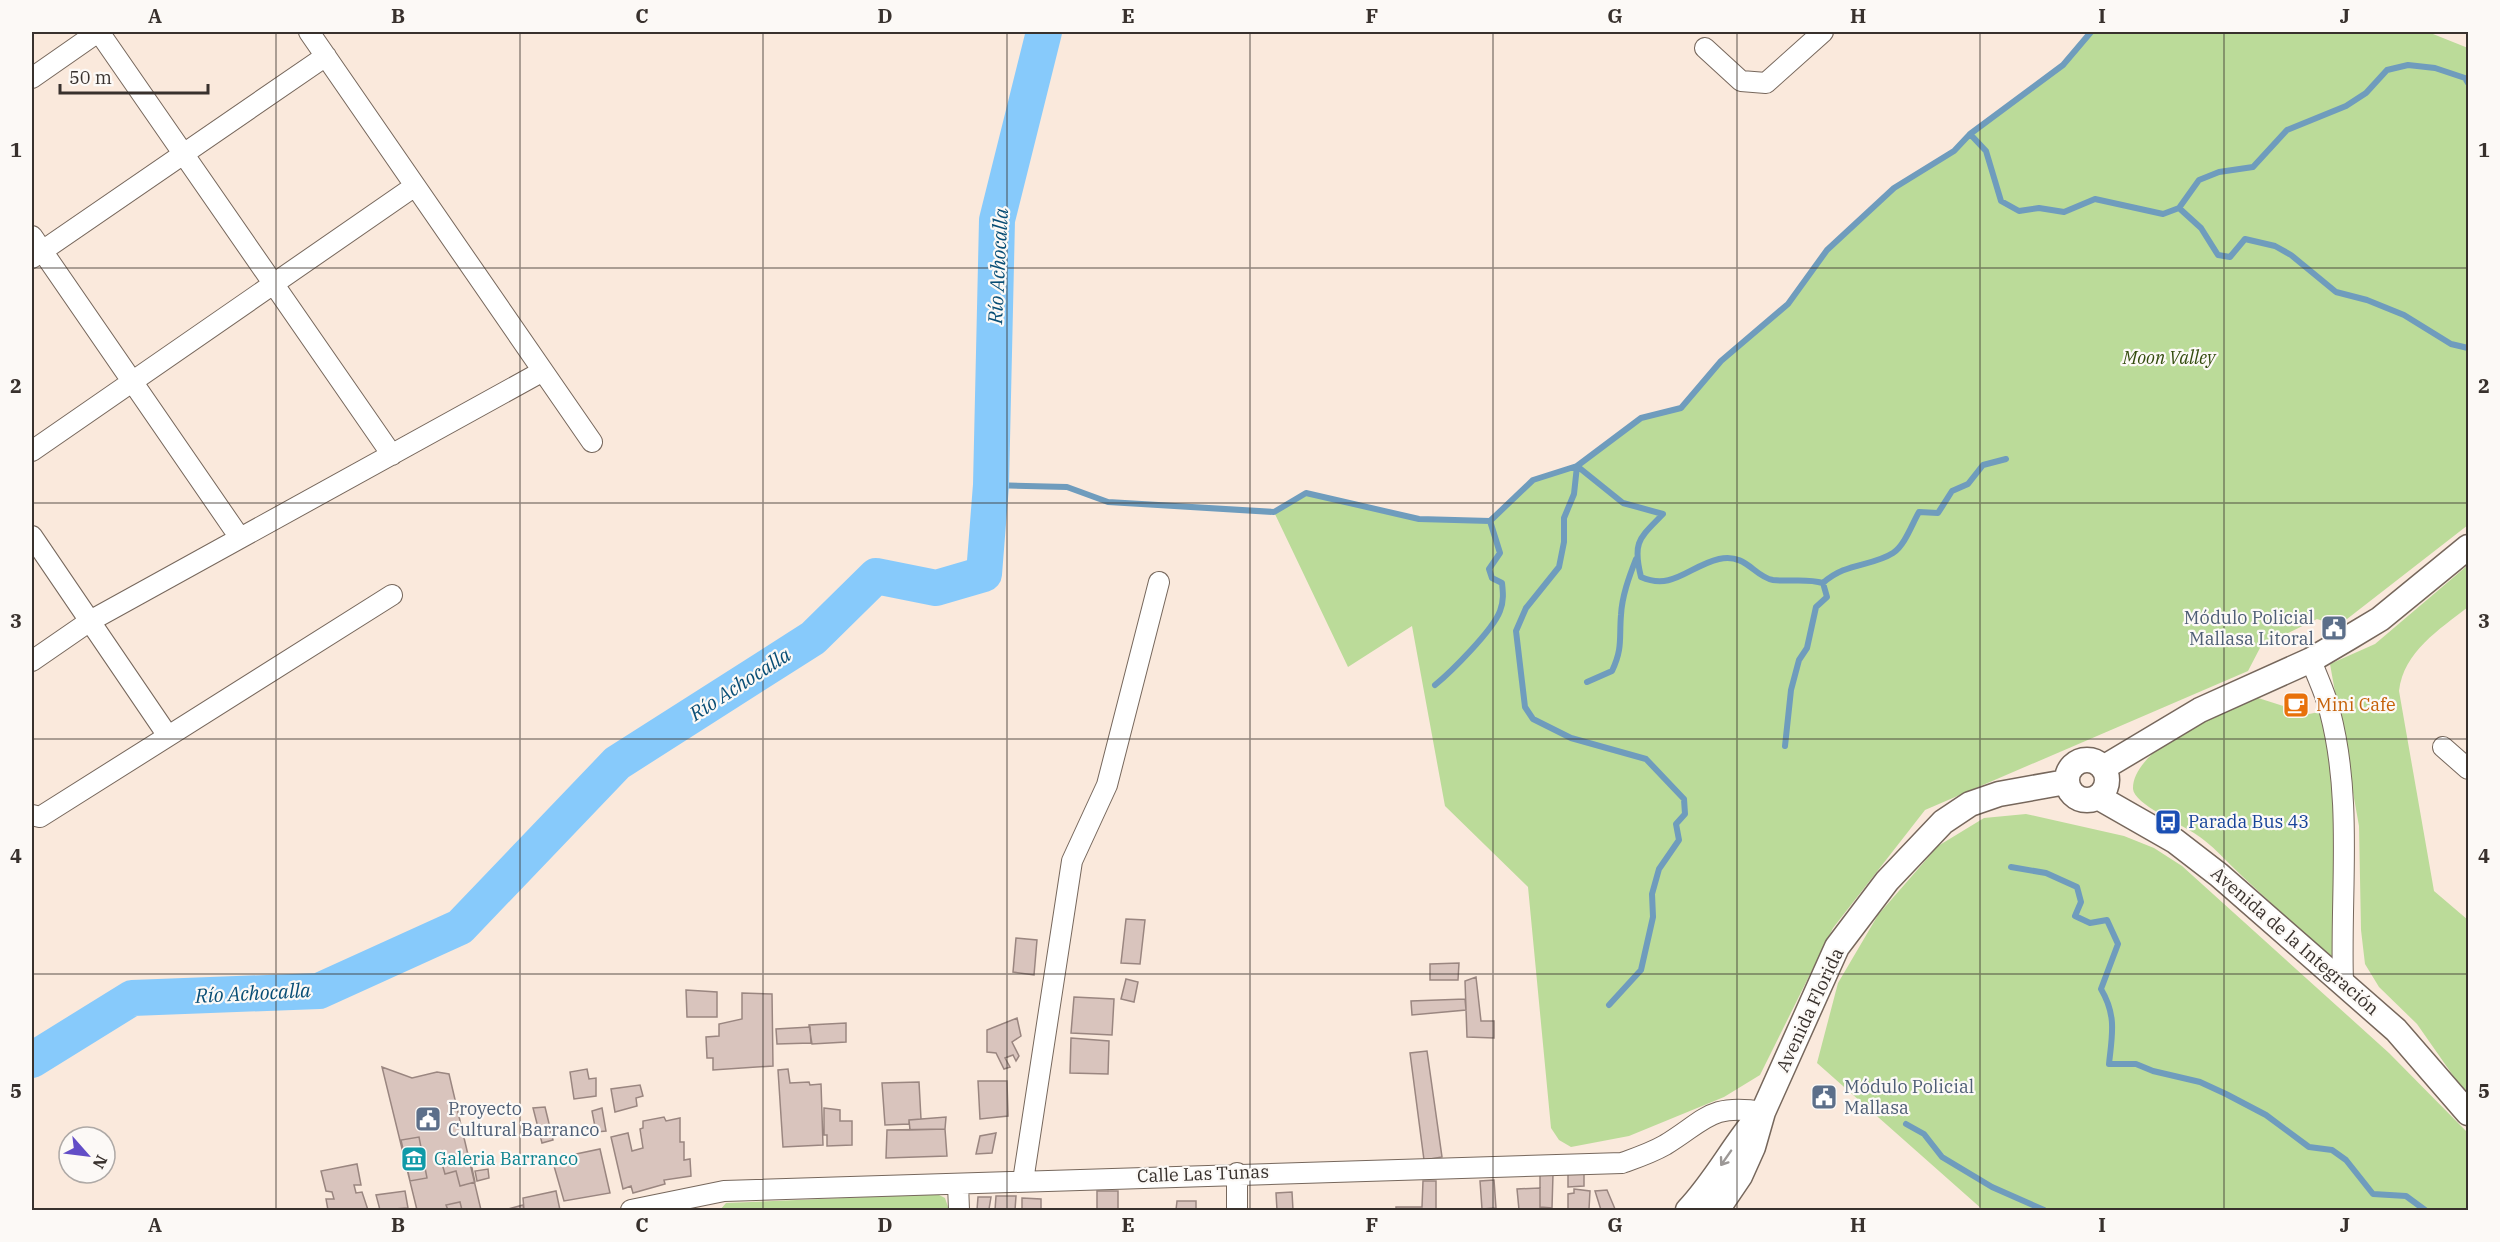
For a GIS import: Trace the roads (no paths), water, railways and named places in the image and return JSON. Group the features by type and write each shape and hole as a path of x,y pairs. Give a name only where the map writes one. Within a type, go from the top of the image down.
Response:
{"main road":[{"path":"2103,768 2200,710 2311,660 2380,619 2469,547"},
{"path":"2080,760 2094,761 2103,768 2106,786 2098,797 2092,800 2078,799 2068,789 2066,782 2070,769 2080,760"},
{"name":"Avenida Florida","path":"1717,1210 1740,1176 1753,1147 1763,1112 1837,947 1887,881 1943,822 1970,804 1999,794 2066,782"},
{"name":"Avenida de la Integración","path":"2098,797 2175,841 2219,875 2397,1030 2469,1113"},
{"name":"Avenida Florida","path":"1688,1210 1702,1195 1740,1139 1763,1112"}],"street":[{"path":"32,78 98,32 392,455"},
{"path":"309,32 592,442"},
{"path":"1705,48 1741,81 1766,83 1823,32"},
{"path":"240,538 132,381 35,248 183,154 326,56"},
{"path":"32,450 415,186"},
{"path":"32,661 90,621 543,371"},
{"path":"32,536 168,736"},
{"path":"1023,1181 1072,861 1107,785 1159,582"},
{"path":"32,814 40,817 392,595"},
{"path":"2311,660 2330,711 2341,771 2344,837 2341,918 2343,983"},
{"path":"2443,747 2469,769"},
{"name":"Calle Las Tunas","path":"631,1210 704,1202 724,1191 1237,1173 1622,1163 1665,1145 1711,1113 1736,1107 1763,1112"},
{"path":"1237,1173 1237,1210"},
{"path":"958,1184 959,1210"}],"waterway":[{"name":"Río Achocalla","path":"32,1060 132,998 319,991 460,927 617,763 813,638 876,576 936,588 984,574 991,485 997,220 1044,32"},
{"path":"1970,134 2063,65 2091,32"},
{"path":"2179,208 2199,180 2219,172 2253,167 2287,130 2346,106 2366,93 2387,70 2408,65 2435,68 2465,78 2468,83"},
{"path":"991,485 1067,487 1108,502 1274,512 1306,493 1419,519 1490,521 1533,480 1577,466 1641,418 1681,408 1721,361 1788,304 1827,250 1894,188 1954,151 1970,134 1986,151 2001,201 2019,211 2039,208 2064,212 2095,199 2163,214 2179,208 2201,228 2218,255 2230,257 2245,239 2275,246 2291,255 2336,292 2367,300 2404,315 2451,344 2468,348"},
{"path":"1577,466 1623,503 1663,514 1640,541 1637,555 1641,577 1652,581 1672,579 1708,562 1729,558 1737,559 1760,575 1773,580 1823,583 1841,571 1876,561 1893,553 1905,540 1919,512 1938,513 1952,491 1968,484 1983,465 2006,459"},
{"path":"1577,466 1574,494 1564,518 1564,542 1559,567 1526,608 1516,631 1525,707 1533,719 1571,738 1646,759 1684,799 1685,814 1676,824 1679,840 1659,869 1652,894 1653,917 1641,970 1609,1005"},
{"path":"1435,685 1481,639 1496,619 1501,607 1502,583 1492,578 1489,569 1500,553 1490,521"},
{"path":"1587,682 1612,671 1619,649 1623,601 1636,559"},
{"path":"1785,746 1791,690 1799,660 1807,648 1816,607 1827,597 1823,583"},
{"path":"2011,867 2046,873 2077,887 2081,902 2075,916 2090,923 2107,920 2118,944 2101,989 2111,1017 2109,1064 2136,1064 2153,1071 2200,1082 2226,1094 2266,1115 2309,1147 2332,1150 2346,1160 2373,1194 2406,1196 2425,1210"},
{"path":"1906,1124 1924,1134 1942,1157 1992,1187 2044,1210"}],"place":[{"name":"Módulo Policial Mallasa Litoral","path":"2334,628"},
{"name":"Mini Cafe","path":"2296,705"},
{"name":"Parada Bus 43","path":"2168,822"},
{"name":"Módulo Policial Mallasa","path":"1824,1097"},
{"name":"Proyecto Cultural Barranco","path":"428,1119"},
{"name":"Galeria Barranco","path":"414,1159"}],"park label":[{"name":"Moon Valley","path":"2169,358"}]}
